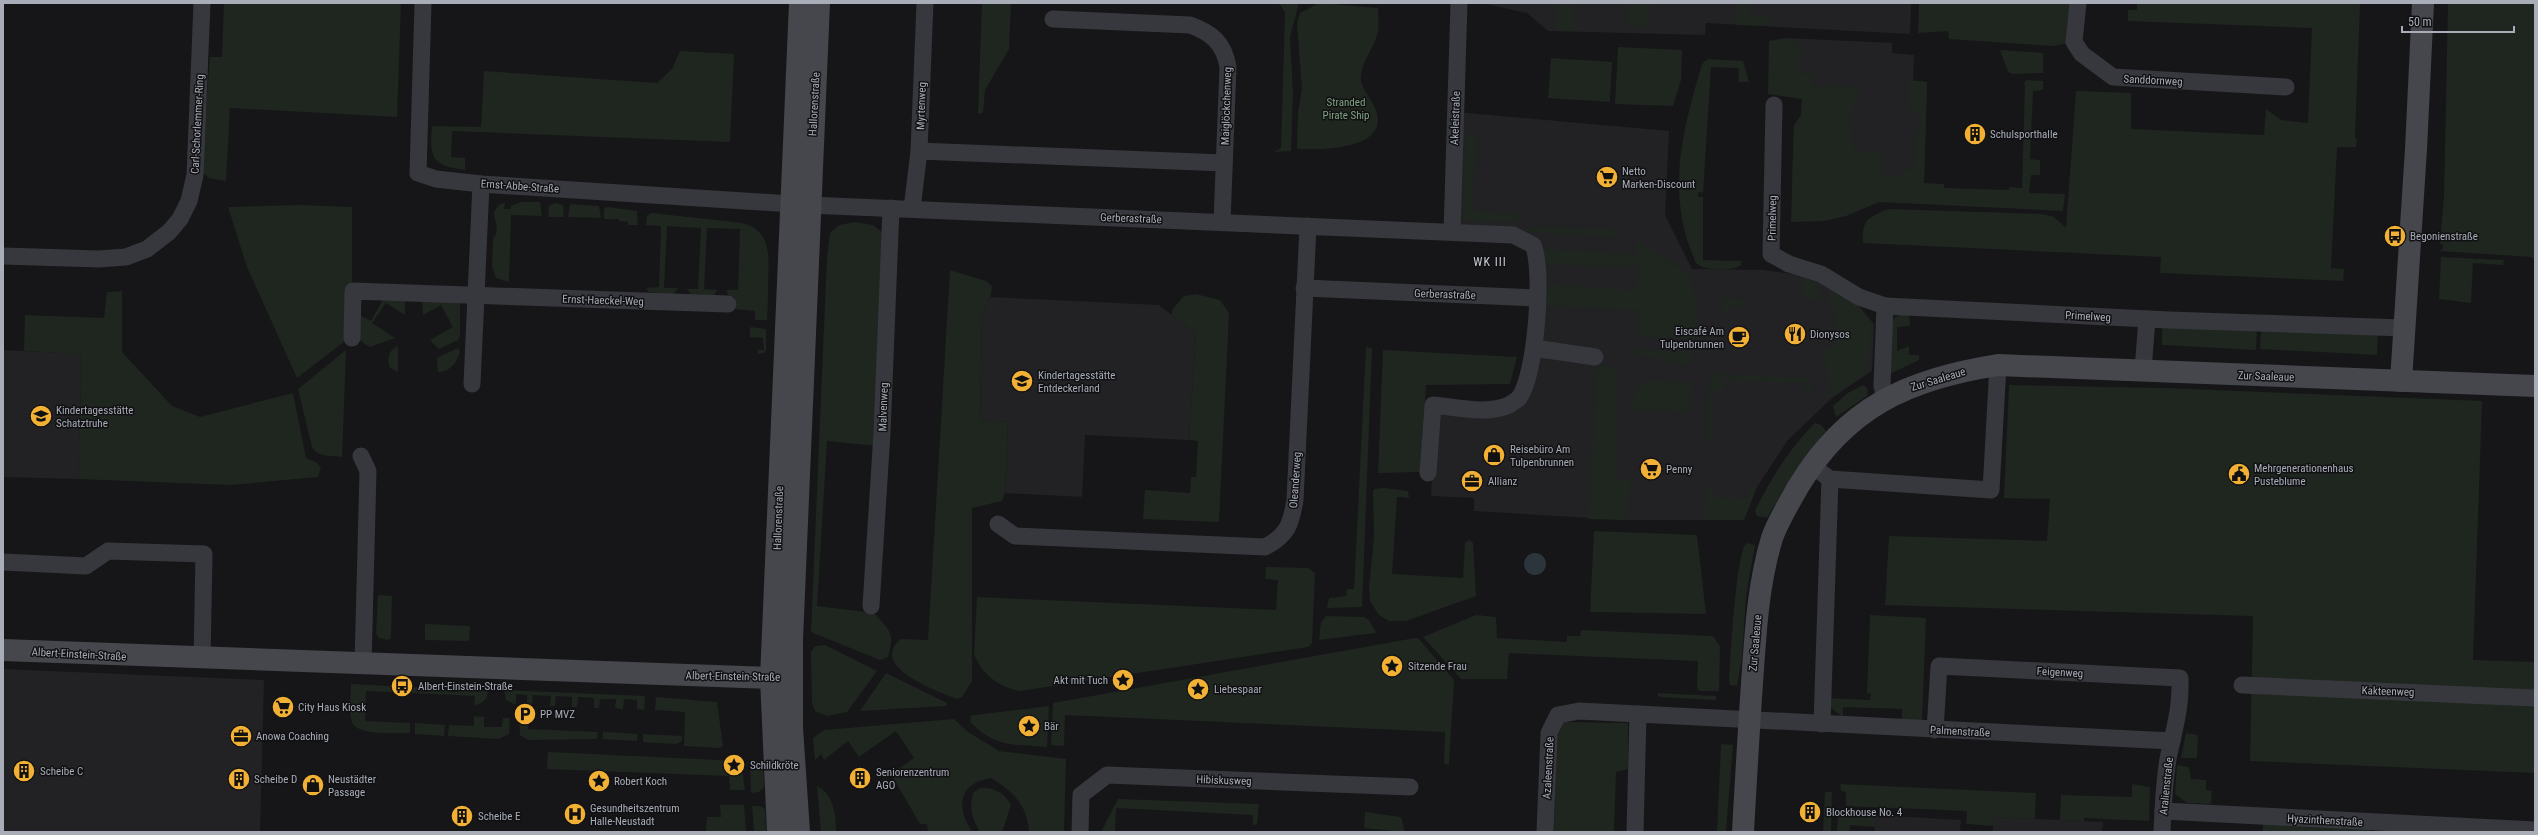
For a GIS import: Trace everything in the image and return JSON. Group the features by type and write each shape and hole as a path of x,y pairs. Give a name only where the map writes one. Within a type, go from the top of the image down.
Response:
{"street":[{"name":"Carl-Schorlemmer-Ring","path":"3,256 99,259 126,257 147,249 169,232 180,219 189,201 195,175 202,3"},
{"name":"Ernst-Abbe-Straße","path":"423,3 418,173 436,179 482,184 800,204"},
{"name":"Hallorenstraße","path":"778,832 781,677 800,204 800,3"},
{"name":"Hallorenstraße","path":"800,204 819,3"},
{"name":"Myrtenweg","path":"912,209 919,151 925,3"},
{"name":"Akeleistraße","path":"1452,232 1459,3"},
{"name":"Sanddornweg","path":"2078,3 2074,42 2082,54 2113,77 2286,87"},
{"path":"2402,381 2423,3"},
{"name":"Maiglöckchenweg","path":"1054,19 1190,25 1206,31 1215,39 1226,55 1228,67 1222,222"},
{"name":"Primelweg","path":"1774,105 1771,254 1789,264 1821,274 1858,297 1885,306 2147,319 2405,328"},
{"path":"919,151 1224,163"},
{"path":"472,384 478,295 482,184"},
{"name":"Gerberastraße","path":"800,204 1513,235 1533,245 1537,260 1537,298 1304,288"},
{"name":"Malvenweg","path":"871,606 882,433 891,208"},
{"name":"Oleanderweg","path":"998,524 1015,536 1265,547 1276,541 1284,534 1292,519 1295,500 1308,226"},
{"name":"Ernst-Haeckel-Weg","path":"352,338 354,291 728,304"},
{"path":"1428,473 1433,405 1490,409 1508,405 1519,398 1529,371 1534,348 1537,298"},
{"path":"1885,306 1882,386 1886,398"},
{"path":"2143,370 2147,319"},
{"path":"1534,348 1595,357"},
{"path":"1811,465 1830,479 1991,490 1998,365"},
{"name":"Zur Saaleaue","path":"1743,832 1749,720 1761,583 1773,537 1788,505 1811,465 1846,425 1886,398 1916,384 1946,375 1998,365 2535,386"},
{"path":"361,456 368,471 363,664"},
{"path":"1822,724 1830,479"},
{"path":"3,562 86,566 108,551 204,554 202,659"},
{"name":"Albert-Einstein-Straße","path":"3,650 202,659 781,677"},
{"name":"Feigenweg","path":"1935,730 1939,666 2180,678 2180,705 2172,741"},
{"name":"Hallorenstraße","path":"781,677 799,832"},
{"name":"Kakteenweg","path":"2242,685 2535,698"},
{"name":"Azaleenstraße","path":"1545,832 1549,733 1558,715 1579,711 1749,720"},
{"path":"1635,832 1638,714"},
{"name":"Palmenstraße","path":"1749,720 2172,741"},
{"name":"Aralienstraße","path":"2162,832 2163,811 2172,741"},
{"name":"Hibiskusweg","path":"1080,832 1081,795 1107,775 1410,787"},
{"name":"Hyazinthenstraße","path":"2163,811 2535,830"}],"shaded area":[{"path":"1481,3 1911,3 1910,34 1706,23 1705,35 1548,31 1527,13"},
{"path":"1786,38 1892,43 1892,53 1914,55 1913,81 1927,82 1924,184 1792,182 1794,126 1801,115 1802,99 1784,96"},
{"path":"1457,112 1669,131 1665,215 1692,269 1763,270 1816,277 1857,304 1874,324 1872,371 1832,398 1787,441 1756,489 1744,520 1624,520 1474,511 1474,498 1431,496 1436,401 1491,405 1508,401 1528,369 1533,254 1515,239 1452,234"},
{"path":"990,297 1159,305 1196,334 1189,440 1085,435 1082,497 1005,493 1008,422 980,420 982,315"},
{"name":"Kindertagesstätte Schatztruhe","path":"3,350 82,354 78,479 3,477"},
{"path":"1531,553 1539,553 1546,560 1546,568 1539,575 1531,575 1524,568 1524,560"},
{"path":"3,669 264,680 260,832 3,832"},
{"path":"1875,815 1961,820 1960,832 1875,832"},
{"path":"1993,817 2103,822 2102,832 1993,832"}],"green space":[{"path":"224,3 401,3 397,117 230,108 226,181 209,178 201,171 210,57 222,57"},
{"path":"982,3 1011,3 1009,49 985,90 983,113 978,114"},
{"path":"1279,3 1299,3 1290,37 1293,93 1291,151 1274,152 1281,148 1285,13"},
{"name":"Stranded Pirate Ship","path":"1319,3 1378,8 1378,32 1362,69 1361,79 1363,88 1375,108 1378,122 1374,132 1365,140 1352,145 1337,148 1297,149 1298,112 1302,89 1297,24 1300,13"},
{"path":"1629,3 1651,5 1646,26 1629,26"},
{"path":"1737,3 1749,3 1749,16 1770,18 1770,26 1736,25"},
{"path":"1919,3 2076,3 2074,42 2053,46 1949,39 1948,31 1918,33"},
{"path":"2137,3 2360,3 2355,139 2357,139 2356,147 2337,147 2331,268 2344,269 2343,281 2160,273 2161,257 1863,243 1865,224 1871,217 1888,209 2043,214 2054,217 2066,228 2076,91 2131,93 2131,129 2264,135 2266,109 2281,120 2308,123 2312,28 2128,21 2128,10 2137,10"},
{"path":"2448,3 2535,3 2535,260 2532,257 2440,251 2443,248 2443,244 2440,244 2444,197"},
{"path":"1556,4 1576,6 1572,30 1555,30"},
{"path":"1786,38 1796,43 1800,48 1803,58 1799,58 1799,73 1812,74 1811,86 1860,87 1849,120 1854,151 1883,152 1880,162 1883,166 1881,174 1902,176 1904,171 1913,169 1913,165 1918,161 1916,156 1919,111 1908,110 1909,80 1927,82 1924,183 1944,184 1944,188 2009,190 2009,187 2022,188 2025,85 2023,85 2026,80 2043,81 2043,90 2033,91 2030,159 2040,160 2040,175 2031,175 2029,193 2065,194 2063,211 1879,202 1846,216 1824,221 1791,222 1794,126 1801,115 1802,99 1768,94 1769,41"},
{"path":"1618,47 1682,50 1681,80 1673,106 1615,104"},
{"path":"2000,50 2043,53 2043,73 2013,74 2008,72"},
{"path":"680,51 734,54 730,142 452,131 451,157 465,158 465,170 439,163 432,153 432,126 481,127 484,71 657,83 672,69"},
{"path":"1551,58 1612,62 1610,102 1548,98"},
{"path":"1708,59 1743,61 1749,82 1738,82 1739,68 1711,67 1703,193 1698,192 1698,197 1703,197 1703,260 1741,261 1741,265 1725,270 1705,268 1696,263 1687,237 1681,212 1679,188 1680,163 1688,114 1702,64"},
{"path":"1466,134 1476,135 1473,211 1519,215 1517,221 1474,223 1462,219"},
{"path":"521,202 540,202 542,216 511,215 509,282 496,278 492,267 493,239 497,232 494,212 500,204 505,203 504,209 511,209 511,206"},
{"path":"555,203 563,205 564,217 548,217 549,206"},
{"path":"570,204 599,206 601,218 568,217"},
{"path":"301,205 352,207 352,290 349,338 297,378 247,267 228,207"},
{"path":"607,207 637,211 638,225 628,225 628,222 619,221 619,219 604,219 604,209"},
{"path":"652,213 742,223 759,232 764,238 767,246 769,264 767,320 755,320 755,311 734,309 735,297 730,297 726,290 738,290 740,229 707,228 704,289 717,290 714,296 691,295 687,289 698,289 701,228 667,226 664,288 678,288 673,295 649,292 646,288 659,287 661,226 646,225 647,215"},
{"path":"855,222 873,225 883,233 876,446 827,441 817,606 874,613 890,632 891,637 888,657 880,660 811,632 827,257 830,233 839,225"},
{"path":"1533,227 1615,229 1615,237 1521,231"},
{"path":"1636,239 1689,274 1697,307 1698,339 1639,337 1638,310 1546,306 1547,284 1638,291 1637,267 1542,264 1542,248 1637,255"},
{"path":"2441,257 2504,260 2503,265 2473,263 2471,303 2439,299"},
{"path":"950,270 986,281 992,286 991,294 982,315 980,420 1008,422 1005,493 1002,501 972,508 972,681 962,697 957,699 922,684 909,676 899,668 893,659 893,649 901,639 928,640"},
{"path":"1802,275 1818,279 1818,300 1802,298"},
{"path":"1830,290 1855,304 1871,323 1868,369 1832,398 1823,349 1835,348 1837,329 1834,322 1837,320 1836,311 1830,305"},
{"path":"122,291 122,352 172,406 200,417 293,393 306,458 316,462 321,468 318,477 230,485 78,479 82,354 24,351 25,315 104,318 107,292"},
{"path":"1196,294 1220,300 1229,313 1219,522 1143,519 1145,490 1190,493 1191,477 1196,477 1198,441 1189,440 1196,334 1172,315 1172,310 1184,296"},
{"path":"385,296 405,301 405,315 386,303 372,323 395,338 370,347 359,340 356,313 371,321"},
{"path":"1723,298 1745,300 1744,306 1729,305 1728,314 1723,314"},
{"path":"422,301 460,302 460,336 458,340 439,349 430,340 453,327 441,305 423,315"},
{"path":"1909,311 1910,326 1897,327 1897,351 1909,346 1909,355 1919,355 1919,360 1890,374 1890,326 1895,317"},
{"path":"2162,324 2257,328 2256,350 2162,345"},
{"path":"750,327 766,329 766,351 763,353 758,354 758,350 764,350 763,338 750,337"},
{"path":"2261,329 2378,333 2377,355 2260,349"},
{"path":"398,346 398,372 390,368 388,358 392,349"},
{"path":"1366,347 1372,348 1362,607 1327,608 1329,598 1346,596 1347,589 1354,589"},
{"path":"458,348 460,351 455,363 449,369 438,372 437,358"},
{"path":"346,350 342,457 325,455 317,453 312,447 298,389"},
{"path":"1383,350 1517,357 1510,384 1426,385 1420,472 1378,473"},
{"path":"1620,350 1690,351 1690,366"},
{"path":"1598,362 1614,370 1618,382 1616,479 1630,480 1628,515 1624,520 1588,519"},
{"path":"1710,374 1811,378 1811,392 1805,392 1806,383 1739,381 1739,388 1736,388 1736,379 1723,378 1723,390 1713,390 1712,445 1708,444"},
{"path":"1649,380 1693,383 1687,412 1631,409 1636,391"},
{"path":"1863,385 1868,389 1867,396 1836,417 1833,406 1848,393"},
{"path":"2009,385 2166,388 2482,401 2473,660 2535,662 2535,773 2250,761 2253,616 1885,605 1889,536 2047,541 2050,499 2004,498"},
{"path":"1815,423 1821,425 1826,431 1794,472 1767,518 1757,516 1755,511 1767,487 1797,443"},
{"path":"1706,486 1712,487 1712,497 1748,498 1749,486 1756,489 1744,520 1704,519"},
{"path":"1384,488 1408,491 1409,498 1397,497 1392,574 1463,578 1465,543 1469,540 1473,543 1476,596 1406,621 1389,621 1379,615 1370,601 1369,589 1374,536 1373,494 1374,489"},
{"path":"1594,531 1697,535 1706,614 1590,612"},
{"path":"1746,543 1755,545 1746,597 1742,658 1737,686 1730,685 1729,680 1732,630 1739,568"},
{"path":"1266,567 1308,568 1315,573 1312,643 1308,647 1020,691 998,683 992,679 982,668 974,654 977,597 1276,610 1278,580 1265,579"},
{"path":"378,595 392,596 391,638 388,640 379,638 376,633"},
{"path":"1476,615 1496,617 1497,638 1567,642 1567,636 1580,636 1581,630 1713,636 1720,646 1719,691 1700,691 1697,688 1698,661 1509,653 1507,679 1461,679 1423,637"},
{"path":"1870,615 1926,618 1922,723 1902,719 1902,709 1843,707 1843,717 1831,708 1827,698 1870,700 1871,693 1867,694"},
{"path":"1326,616 1364,617 1369,620 1376,633 1319,640 1321,622"},
{"path":"425,624 470,626 469,641 425,640"},
{"path":"1415,638 1419,639 1454,680 1449,765 1444,763 1445,732 1065,715 1064,746 1051,745 1053,703"},
{"path":"825,645 877,671 847,712 827,716 815,711 812,703 811,652 815,646"},
{"path":"886,673 947,703 946,706 860,711"},
{"path":"351,684 488,691 487,697 484,701 474,706 475,696 366,691 365,721 410,723 410,733 378,733 361,730 352,722 350,708"},
{"path":"504,690 645,696 644,710 637,709 637,700 624,699 623,709 615,708 616,699 600,699 599,708 594,708 594,698 578,697 577,707 572,707 572,697 556,696 555,706 550,706 551,696 533,695 532,705 527,705 527,695 516,694 516,705 506,700"},
{"path":"1658,693 1716,696 1716,700 1661,697 1658,696"},
{"path":"656,697 717,702 723,746 720,748 684,746 685,712 655,710"},
{"path":"1049,706 1047,747 1015,745 997,741 979,730 970,722 971,716 975,715"},
{"path":"474,716 484,717 484,727 502,727 503,718 510,718 509,734 499,739 448,736 449,725 474,726"},
{"path":"519,718 528,719 528,729 598,732 597,739 528,740 520,735"},
{"path":"954,719 968,732 999,751 1066,759 1064,832 1029,832 1028,822 1018,800 1006,788 991,778 972,785 966,791 963,798 962,805 964,813 972,832 928,832 927,824 920,824 891,774 914,758 896,731 859,757 848,741 824,760 821,754 815,760 813,738 824,730"},
{"path":"1564,722 1628,723 1628,769 1616,772 1614,832 1554,832 1556,739"},
{"path":"415,723 445,725 444,736 415,734"},
{"path":"603,732 637,734 637,741 603,739"},
{"path":"2186,733 2198,735 2197,758 2181,758"},
{"path":"643,734 682,736 682,741 676,744 643,742"},
{"path":"1721,744 1733,745 1726,832 1717,832"},
{"path":"548,752 741,761 745,790 730,790 729,776 547,769"},
{"path":"753,760 763,762 764,787 759,792 751,793 750,763"},
{"path":"2177,765 2189,767 2191,779 2206,780 2206,790 2212,791 2211,804 2187,803 2175,794"},
{"path":"1840,784 2036,793 2035,819 1994,817 1993,826 1966,824 1967,811 1846,806 1846,792 1841,791"},
{"path":"2132,784 2150,787 2149,821 2084,818 2084,821 2060,820 2061,795 2132,797"},
{"path":"817,786 827,794 833,806 836,832 821,832"},
{"path":"980,788 994,790 1002,794 1011,805 1002,832 980,832 977,827 973,818 971,804 973,793"},
{"path":"1825,792 1832,792 1831,832 1823,832"},
{"path":"1118,799 1259,804 1257,825 1253,825 1253,815 1116,808 1115,832 1101,832"},
{"path":"720,805 744,805 746,832 706,832 707,817 721,817"},
{"path":"752,806 760,806 765,809 766,832 754,832"},
{"path":"1365,812 1401,817 1405,832 1364,828"},
{"path":"1841,814 1875,815 1875,827 1850,825 1849,832 1837,832 1838,817"},
{"path":"2263,822 2370,827 2370,832 2263,832"}],"place":[{"name":"Schulsporthalle","path":"1975,134"},
{"name":"Netto Marken-Discount","path":"1607,177"},
{"name":"Begonienstraße","path":"2395,236"},
{"name":"Dionysos","path":"1795,334"},
{"name":"Eiscafé Am Tulpenbrunnen","path":"1739,337"},
{"name":"Kindertagesstätte Entdeckerland","path":"1022,381"},
{"name":"Kindertagesstätte Schatztruhe","path":"41,416"},
{"name":"Reisebüro Am Tulpenbrunnen","path":"1494,455"},
{"name":"Penny","path":"1651,469"},
{"name":"Mehrgenerationenhaus Pusteblume","path":"2239,474"},
{"name":"Allianz","path":"1472,481"},
{"name":"Sitzende Frau","path":"1392,666"},
{"name":"Akt mit Tuch","path":"1123,680"},
{"name":"Albert-Einstein-Straße","path":"402,686"},
{"name":"Liebespaar","path":"1198,689"},
{"name":"City Haus Kiosk","path":"283,707"},
{"name":"PP MVZ","path":"525,714"},
{"name":"Bär","path":"1029,726"},
{"name":"Anowa Coaching","path":"241,736"},
{"name":"Schildkröte","path":"734,765"},
{"name":"Scheibe C","path":"24,771"},
{"name":"Seniorenzentrum AGO","path":"860,778"},
{"name":"Scheibe D","path":"239,779"},
{"name":"Robert Koch","path":"599,781"},
{"name":"Neustädter Passage","path":"313,785"},
{"name":"Blockhouse No. 4","path":"1810,812"},
{"name":"Gesundheitszentrum Halle-Neustadt","path":"575,814"},
{"name":"Scheibe E","path":"462,816"}],"district":[{"name":"WK III","path":"1490,262"}]}
